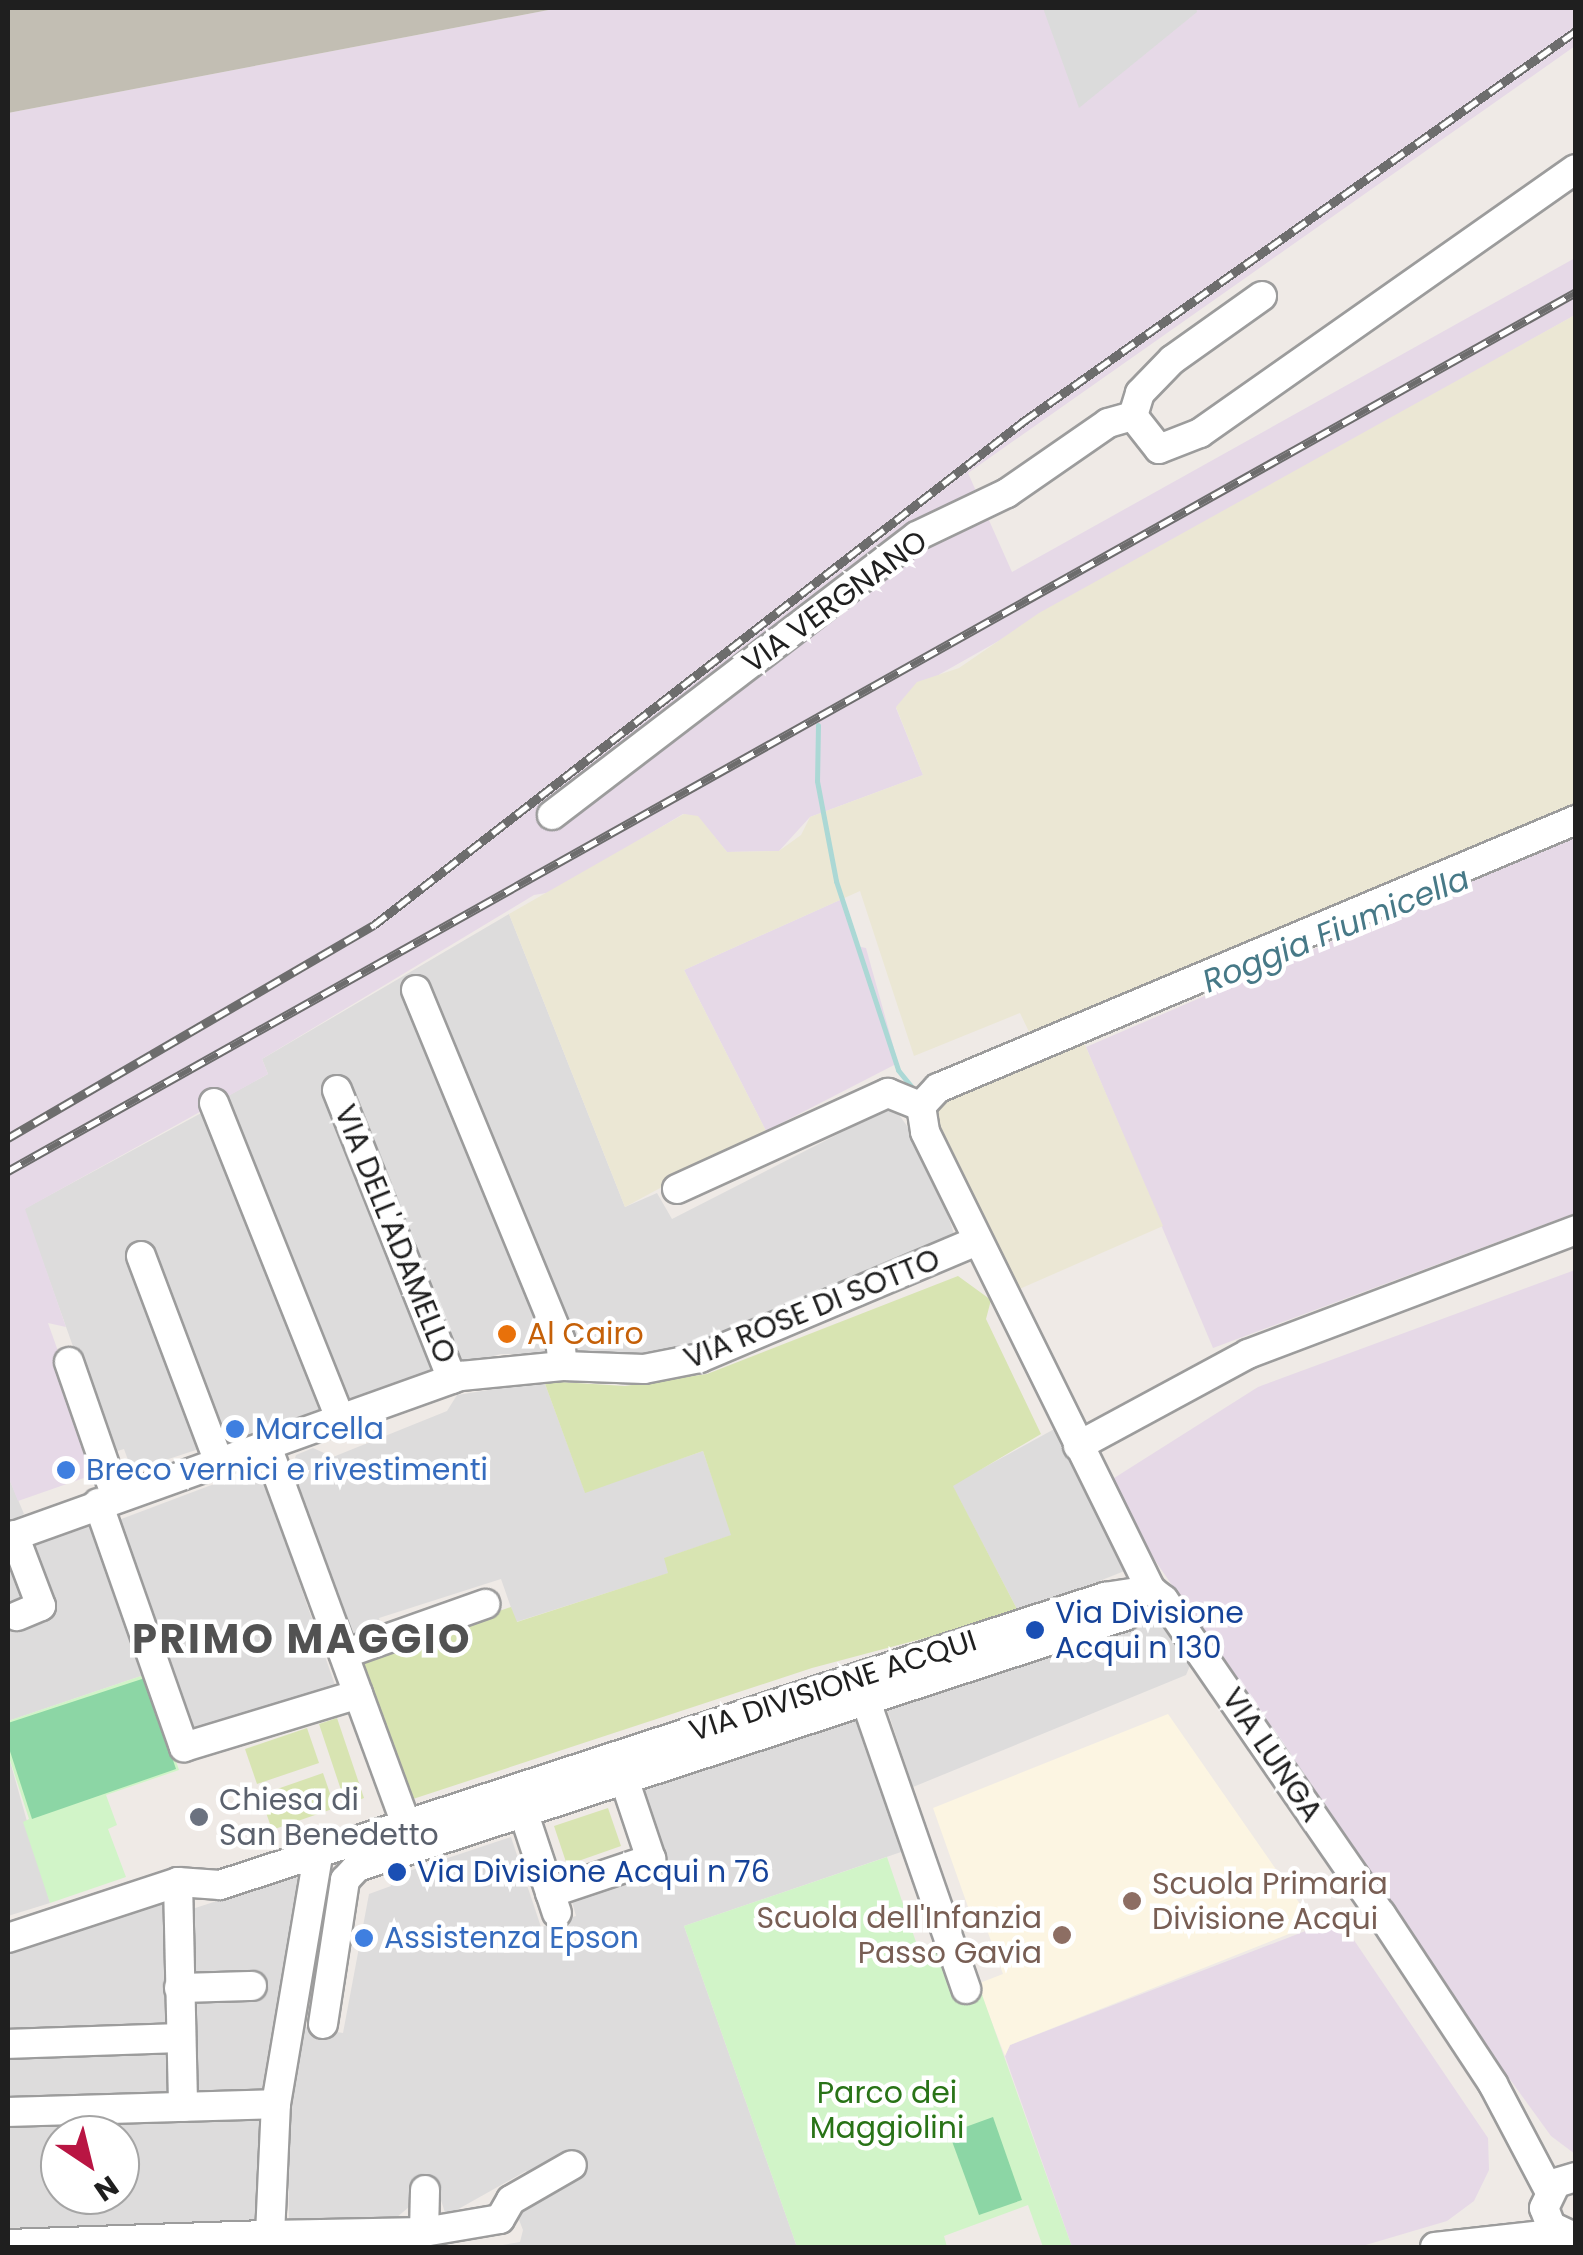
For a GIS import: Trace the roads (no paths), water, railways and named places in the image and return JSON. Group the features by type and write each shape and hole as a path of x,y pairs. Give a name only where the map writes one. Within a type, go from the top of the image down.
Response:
{"street":[{"path":"1262,296 1150,378 1133,416 1159,448 1200,433 1576,169"},
{"name":"VIA VERGNANO","path":"552,815 916,536 1007,493 1108,424 1133,416"},
{"path":"677,1189 888,1093 921,1106 938,1088 1576,820"},
{"path":"416,990 560,1338 563,1366"},
{"name":"VIA DELL'ADAMELLO","path":"337,1090 452,1379"},
{"path":"214,1103 342,1423"},
{"name":"VIA LUNGA","path":"921,1106 924,1132 1151,1590 1220,1678 1508,2110 1543,2150 1576,2175"},
{"path":"1078,1446 1248,1354 1576,1230"},
{"name":"VIA ROSE DI SOTTO","path":"17,1616 41,1606 11,1536 107,1500 268,1450 452,1379 563,1366 644,1369 700,1358 976,1241"},
{"path":"141,1256 220,1465"},
{"path":"69,1362 107,1500 184,1747 358,1694"},
{"path":"268,1450 344,1654 405,1835"},
{"name":"VIA DIVISIONE ACQUI","path":"520,1801 624,1779 1129,1589 1151,1590"},
{"path":"344,1654 484,1604"},
{"name":"VIA DIVISIONE ACQUI","path":"8,1938 178,1882 220,1885 318,1855 405,1835 861,1689 1125,1616"},
{"path":"861,1689 966,1989"},
{"path":"520,1801 553,1903 651,1859 624,1779"},
{"name":"VIA DIVISIONE ACQUI","path":"323,2024 349,1872 405,1835"},
{"path":"270,2241 276,2104 318,1855"},
{"path":"178,1882 184,2107"},
{"path":"298,1966 331,1971"},
{"path":"179,1988 252,1986"},
{"path":"8,2044 181,2038"},
{"path":"8,2112 276,2104"},
{"name":"VIA LUNGA","path":"1508,2110 1546,2199 1570,2237"},
{"path":"8,2244 270,2241 424,2232 500,2220 512,2200 572,2166"},
{"path":"1433,2247 1546,2199 1576,2175"},
{"path":"424,2232 425,2190"},
{"path":"1433,2247 1570,2237"}],"waterway":[{"name":"Roggia Fiumicella","path":"818,725 817,781 836,881 898,1070 912,1087"}],"railway":[{"path":"8,1138 374,925 1024,421 1576,31"},
{"path":"8,1171 1576,292"}],"place":[{"name":"Al Cairo","path":"507,1334"},
{"name":"Marcella","path":"235,1429"},
{"name":"Breco vernici e rivestimenti","path":"66,1470"},
{"name":"Via Divisione Acqui n 130","path":"1035,1630"},
{"name":"Chiesa di San Benedetto","path":"199,1817"},
{"name":"Via Divisione Acqui n 76","path":"397,1872"},
{"name":"Scuola Primaria Divisione Acqui","path":"1132,1901"},
{"name":"Scuola dell'Infanzia Passo Gavia","path":"1062,1935"},
{"name":"Assistenza Epson","path":"364,1938"}],"district":[{"name":"PRIMO MAGGIO","path":"302,1639"}],"park label":[{"name":"Parco dei Maggiolini","path":"887,2110"}]}
